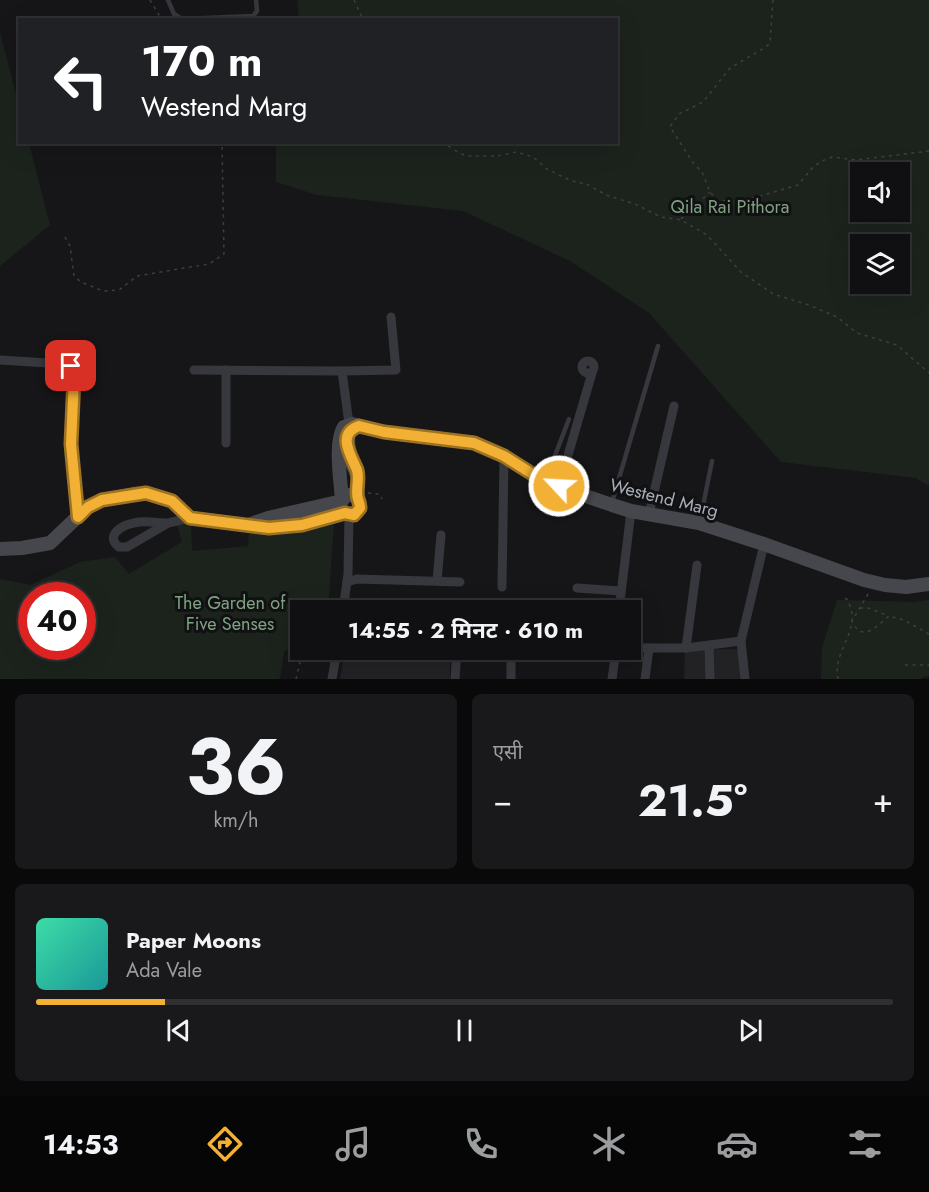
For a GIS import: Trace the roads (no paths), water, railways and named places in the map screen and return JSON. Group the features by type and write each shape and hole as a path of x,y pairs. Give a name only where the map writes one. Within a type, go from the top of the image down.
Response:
{"street":[{"path":"194,370 396,370 390,317"},
{"path":"0,360 64,363 71,366 74,378 71,444 78,517"},
{"path":"226,370 226,443"},
{"path":"342,370 354,425 347,438 349,456 358,477 357,498 350,496 345,510"},
{"path":"559,486 592,373"},
{"path":"649,514 674,406"},
{"path":"344,600 347,582 345,510 339,448 342,429 354,425"},
{"name":"Westend Marg","path":"354,425 384,432 474,443 504,456 545,482 631,511 699,523 875,582 906,587 929,584"},
{"path":"502,587 504,456"},
{"path":"0,549 50,543 88,507 102,500 146,493 172,501 190,518"},
{"path":"168,523 142,540 122,548 114,541 116,531 135,522 168,523 190,518 248,525 268,518 345,510"},
{"path":"620,600 631,511"},
{"path":"135,522 139,522 146,528 142,540"},
{"path":"437,581 441,535"},
{"path":"745,679 741,641 764,544"},
{"path":"686,648 697,565"},
{"path":"347,582 357,579 460,582"},
{"path":"577,588 621,591"},
{"path":"641,648 686,648 741,641"},
{"path":"709,645 710,679"},
{"path":"645,679 649,648"},
{"path":"332,679 335,660"},
{"path":"454,679 456,660"},
{"path":"511,660 511,679"},
{"path":"612,679 615,660"}],"lane":[{"path":"168,0 174,14 179,18"},
{"path":"218,18 253,16 257,11 256,0"},
{"path":"612,505 658,346"},
{"path":"545,482 568,419"},
{"path":"699,523 712,461"}],"park label":[{"name":"Qila Rai Pithora","path":"730,207"},
{"name":"The Garden of Five Senses","path":"230,613"}]}
